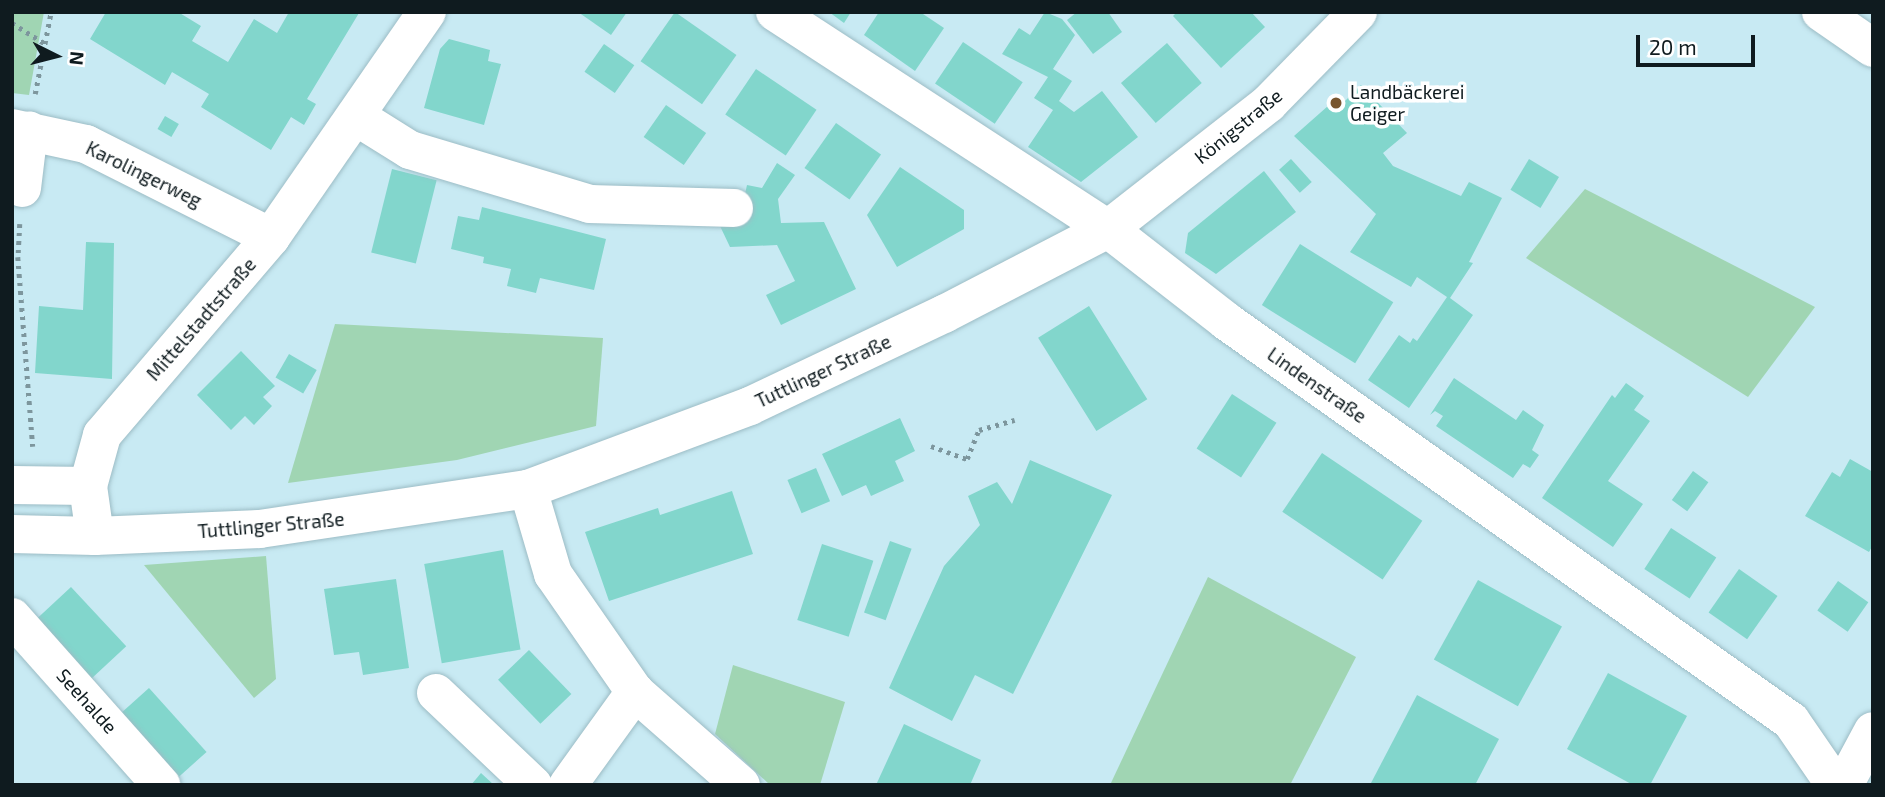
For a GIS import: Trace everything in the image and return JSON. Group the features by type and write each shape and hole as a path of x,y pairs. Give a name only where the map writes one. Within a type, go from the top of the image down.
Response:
{"street":[{"name":"Mittelstadtstraße","path":"95,536 88,485 102,435 271,237 357,117 427,12"},
{"name":"Lindenstraße","path":"775,12 1108,229 1226,321 1791,721 1835,785"},
{"name":"Königstraße","path":"1108,229 1269,103 1358,12"},
{"path":"1821,12 1873,48"},
{"path":"357,117 410,150 590,204 734,208"},
{"path":"21,129 22,188"},
{"name":"Karolingerweg","path":"21,129 86,144 271,237"},
{"name":"Tuttlinger Straße","path":"12,534 95,536 260,529 528,489 750,406 944,314 1108,229"},
{"path":"31,484 88,485"},
{"path":"528,489 553,574 635,692 741,785"},
{"name":"Seehalde","path":"12,617 161,785"},
{"path":"568,785 635,692"},
{"path":"436,693 533,785"},
{"path":"1844,785 1873,732"}],"path":[{"path":"21,129 51,12"},
{"path":"12,23 44,43"},
{"path":"18,257 33,449 31,484"},
{"path":"932,446 967,459 979,430 1015,420"}],"green space":[{"path":"12,12 44,12 29,95 12,93"},
{"path":"1585,189 1815,307 1748,397 1526,258"},
{"path":"335,324 603,338 596,426 457,460 288,483"},
{"path":"266,556 276,679 254,698 144,565"},
{"path":"1208,577 1356,657 1290,785 1110,785"},
{"path":"733,665 845,702 820,785 770,785 715,734"}],"building":[{"path":"106,12 178,12 201,26 192,41 228,62 254,19 277,33 289,12 359,13 307,99 316,104 304,125 291,117 271,150 201,107 209,94 172,72 165,85 90,39"},
{"path":"578,12 627,12 611,35"},
{"path":"675,12 736,55 702,104 641,61"},
{"path":"829,12 851,12 844,23"},
{"path":"879,12 920,12 944,28 915,71 864,35"},
{"path":"1045,12 1062,19 1075,35 1053,69 1072,81 1059,101 1074,112 1102,91 1138,137 1081,182 1028,147 1053,110 1034,98 1048,77 1002,54 1019,28 1030,35"},
{"path":"1077,12 1108,12 1122,32 1093,54 1067,20"},
{"path":"1177,12 1251,12 1265,27 1221,68 1173,16"},
{"path":"449,39 490,50 488,61 501,64 484,125 424,108 440,49"},
{"path":"963,42 1023,82 995,124 935,83"},
{"path":"1167,43 1202,83 1156,123 1121,83"},
{"path":"604,44 634,65 615,93 584,72"},
{"path":"756,69 817,110 786,155 725,115"},
{"path":"1361,85 1407,133 1383,153 1393,166 1461,196 1469,182 1502,198 1469,262 1473,263 1450,298 1473,315 1409,408 1368,380 1399,335 1410,343 1413,338 1417,341 1447,297 1417,277 1411,287 1350,252 1376,214 1294,136 1337,98 1342,104"},
{"path":"666,105 706,133 684,165 644,137"},
{"path":"165,116 179,124 171,137 158,129"},
{"path":"836,123 881,155 850,200 804,168"},
{"path":"1291,159 1312,182 1300,193 1279,170"},
{"path":"1529,159 1559,177 1540,208 1510,190"},
{"path":"777,163 795,175 778,199 781,223 824,222 856,289 781,325 766,295 795,281 777,245 730,247 720,226 738,225 747,185 762,188"},
{"path":"900,167 964,210 964,229 897,267 867,215"},
{"path":"392,169 437,180 416,264 371,252"},
{"path":"1264,171 1296,212 1216,274 1185,253 1188,233"},
{"path":"482,207 606,239 594,290 540,278 536,293 507,286 511,269 483,263 484,257 451,249 458,216 479,220"},
{"path":"86,242 114,243 112,379 35,373 39,306 83,310"},
{"path":"1300,244 1393,302 1355,363 1262,305"},
{"path":"1089,306 1147,399 1096,431 1038,338"},
{"path":"241,351 275,386 263,397 272,406 254,425 245,416 231,430 197,395"},
{"path":"289,354 317,370 303,393 276,377"},
{"path":"1454,378 1516,420 1523,410 1544,425 1532,450 1539,455 1530,468 1523,464 1513,478 1436,426 1443,416 1435,411 1430,415"},
{"path":"1626,383 1644,396 1634,410 1650,421 1608,481 1643,504 1613,547 1542,498 1612,395 1615,398"},
{"path":"1232,394 1276,423 1241,477 1197,449"},
{"path":"900,418 915,451 895,461 904,481 871,496 866,485 842,496 822,454"},
{"path":"1322,453 1422,521 1383,580 1282,512"},
{"path":"1850,459 1873,472 1873,545 1869,552 1805,516 1832,472 1840,477"},
{"path":"1030,460 1112,495 1013,694 975,675 952,721 889,688 944,566 980,525 968,496 997,482 1012,504"},
{"path":"816,468 830,501 802,513 787,480"},
{"path":"1693,471 1708,482 1687,511 1672,500"},
{"path":"732,491 753,554 609,601 585,532 658,508 660,515"},
{"path":"1671,528 1716,557 1690,599 1644,569"},
{"path":"890,541 912,549 886,620 864,612"},
{"path":"822,544 873,561 849,637 797,620"},
{"path":"503,550 521,649 442,663 424,564"},
{"path":"1739,569 1778,596 1747,639 1709,612"},
{"path":"396,579 409,668 363,675 359,652 334,655 324,589"},
{"path":"1478,580 1562,627 1518,706 1434,660"},
{"path":"1838,581 1868,602 1848,632 1817,610"},
{"path":"71,587 126,646 85,685 29,626"},
{"path":"529,650 571,694 540,724 498,680"},
{"path":"1608,673 1687,716 1650,785 1633,785 1567,749"},
{"path":"149,688 207,752 175,780 118,716"},
{"path":"1417,695 1499,739 1475,785 1371,783"},
{"path":"904,724 981,760 970,785 876,785"},
{"path":"481,773 494,785 471,785"}],"place":[{"name":"Landbäckerei Geiger","path":"1336,103"}]}
